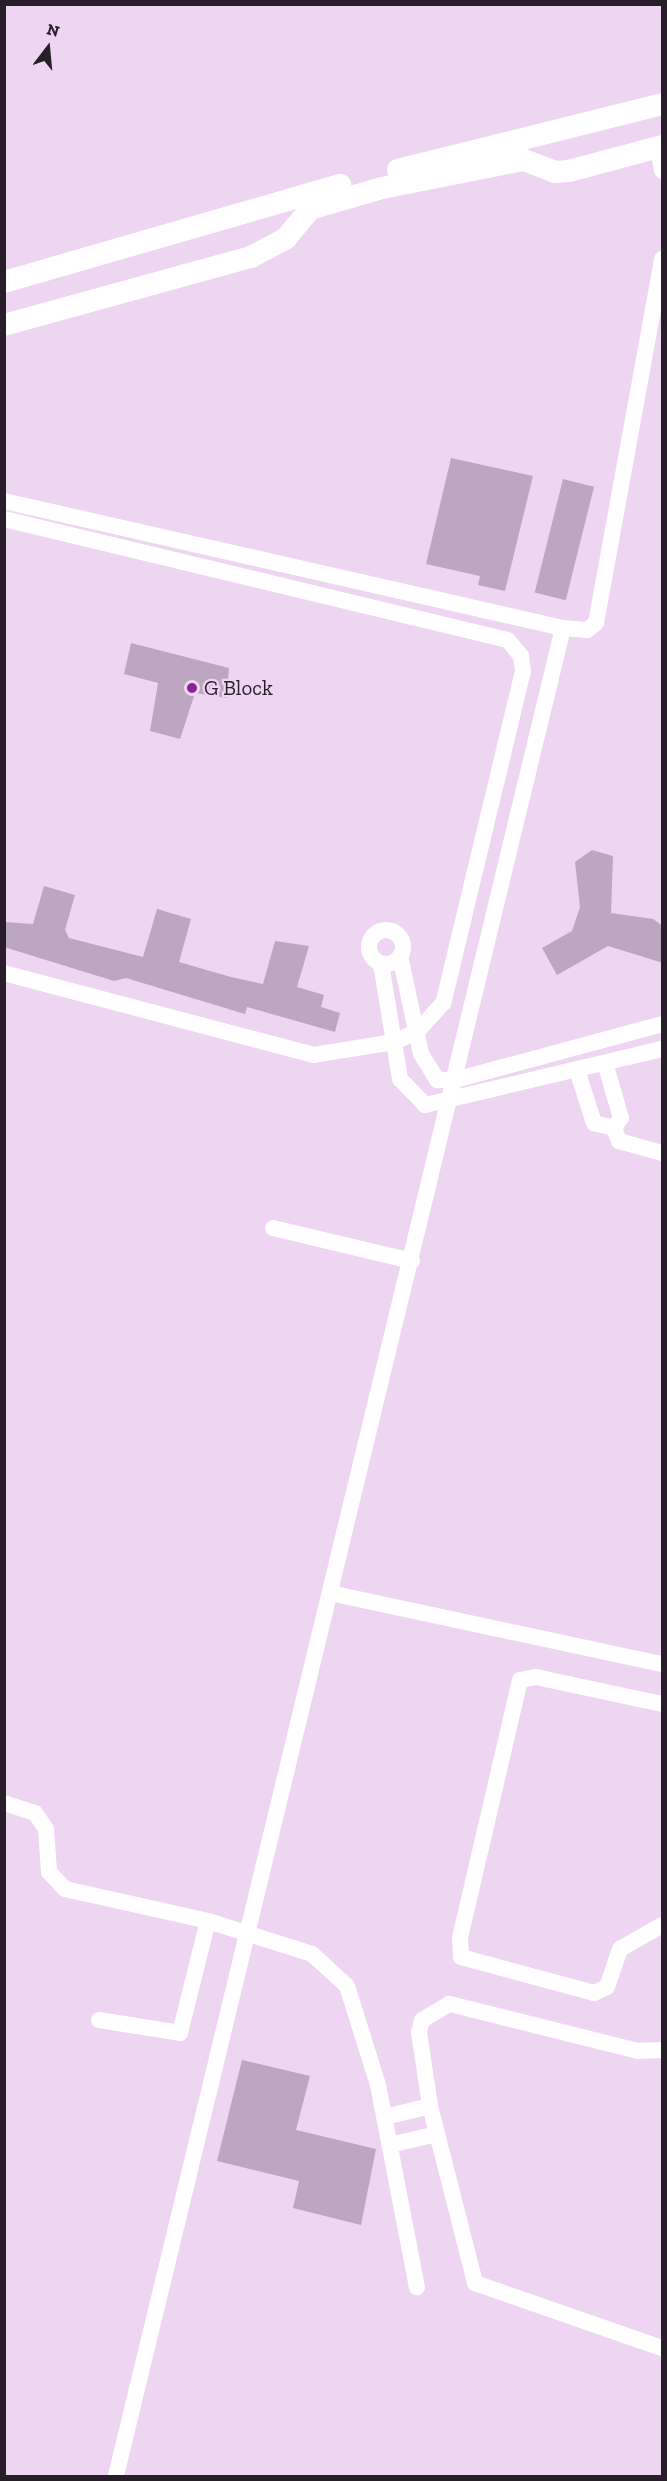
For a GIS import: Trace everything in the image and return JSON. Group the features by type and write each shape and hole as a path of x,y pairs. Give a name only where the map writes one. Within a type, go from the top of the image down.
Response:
{"street":[{"path":"4,282 310,192 663,104"},
{"path":"4,326 251,257 286,238 309,209 382,188 524,160 555,172 569,171 661,147 663,171"},
{"path":"4,501 563,628 592,628 598,615 663,259"},
{"path":"4,519 508,640 516,648 523,671 520,693 443,1003 418,1031 394,1042 314,1055 4,973"},
{"path":"116,2476 451,1101 563,628"},
{"path":"663,1024 455,1080 437,1080 427,1071 400,956 398,935 382,930 368,946 381,963 400,1079 412,1095 425,1105 451,1101 663,1049"},
{"path":"381,963 400,956"},
{"path":"605,1063 621,1118 614,1128"},
{"path":"578,1070 594,1123 614,1128"},
{"path":"614,1128 620,1141 663,1153"},
{"path":"273,1228 412,1260"},
{"path":"330,1593 663,1664"},
{"path":"663,1704 536,1677 520,1680 460,1938 461,1957 594,1993 607,1987 620,1949 663,1925"},
{"path":"4,1803 35,1813 46,1829 49,1872 65,1888 248,1932 312,1954 347,1986 385,2117 417,2287"},
{"path":"99,2020 180,2033 209,1922"},
{"path":"663,2050 638,2051 449,2004 422,2020 418,2032 430,2106 475,2283 663,2348"},
{"path":"385,2117 430,2106"},
{"path":"390,2145 437,2134"}],"building":[{"path":"451,458 533,476 505,591 478,585 480,576 426,564"},
{"path":"563,479 594,487 566,600 535,593"},
{"name":"G Block","path":"131,643 229,668 227,698 195,693 180,739 150,731 158,683 124,674"},
{"path":"592,850 613,856 611,913 653,919 663,926 663,963 608,946 557,975 542,948 572,931 580,907 575,862"},
{"path":"44,886 75,895 65,930 69,938 143,957 157,909 191,919 179,962 231,977 263,984 275,941 309,946 297,987 324,995 321,1007 340,1013 335,1032 247,1007 245,1014 126,978 114,981 4,947 4,922 33,924"},
{"path":"242,2060 310,2076 296,2130 376,2149 361,2225 293,2208 299,2181 217,2161"}],"place":[{"name":"G Block","path":"192,688"}]}
